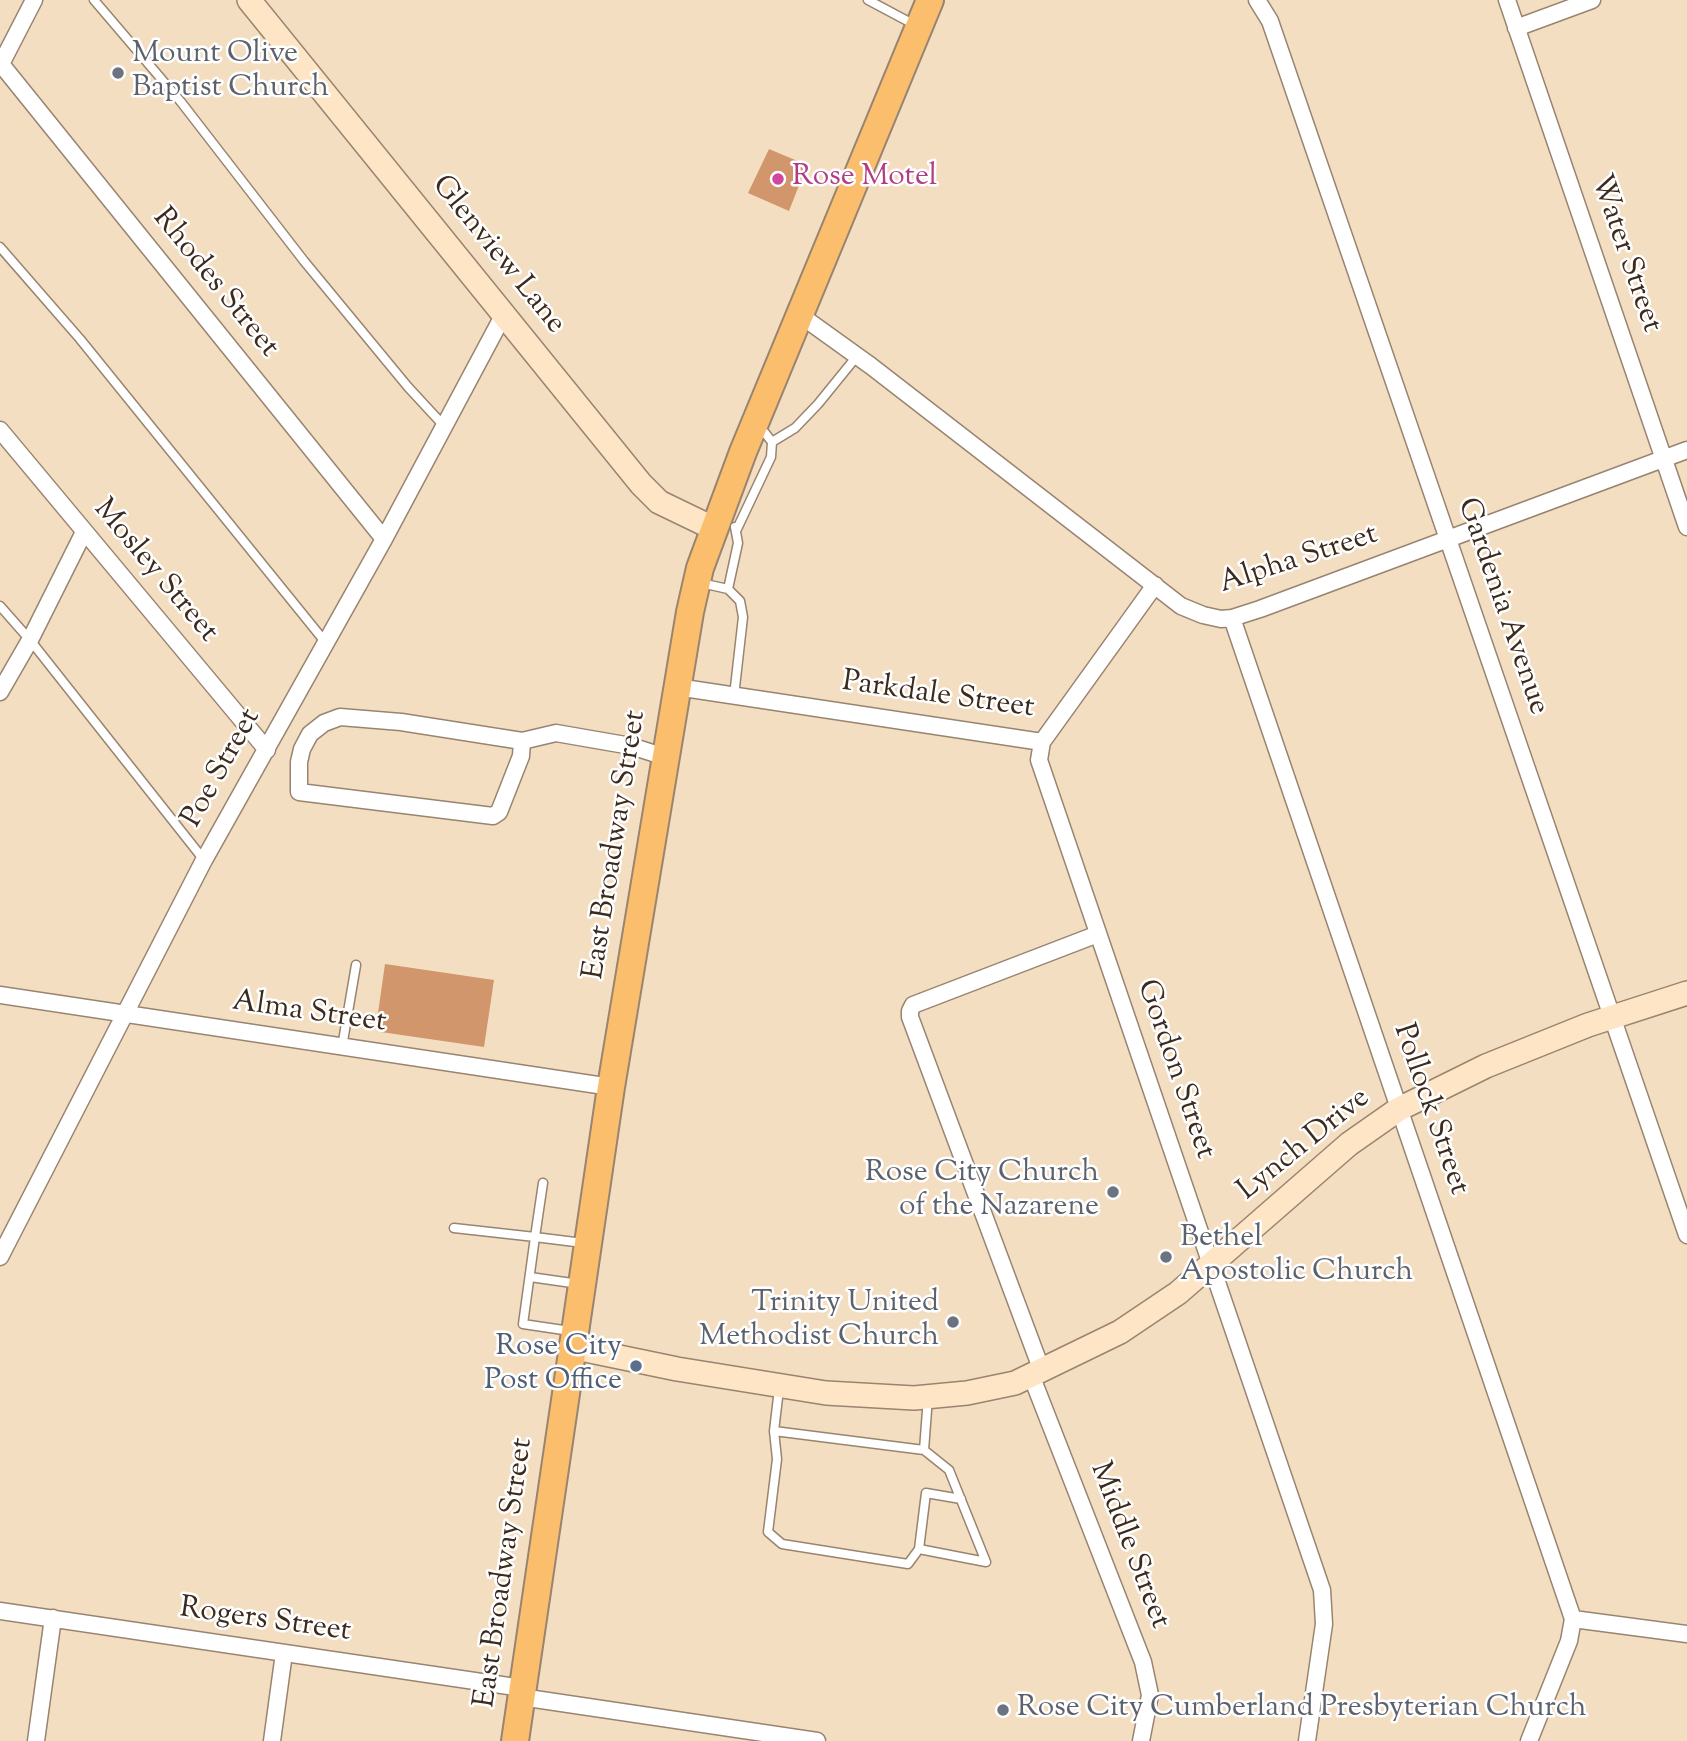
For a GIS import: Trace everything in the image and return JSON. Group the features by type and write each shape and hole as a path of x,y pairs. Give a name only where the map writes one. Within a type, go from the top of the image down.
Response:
{"main road":[{"name":"Glenview Lane","path":"249,0 641,484 659,502 724,525"},
{"name":"East Broadway Street","path":"515,1741 611,1087 665,757 697,582 763,434 800,315 930,0"},
{"name":"Lynch Drive","path":"572,1340 779,1386 826,1393 928,1397 967,1393 1015,1383 1120,1332 1178,1293 1349,1144 1399,1109 1486,1066 1612,1017 1687,993"}],"street":[{"path":"0,65 34,0"},
{"name":"Gardenia Avenue","path":"1256,0 1270,21 1687,1235"},
{"name":"Water Street","path":"1507,0 1687,527"},
{"path":"1516,28 1592,0"},
{"name":"Rhodes Street","path":"0,65 384,539"},
{"name":"Poe Street","path":"0,1256 4,1239 204,860 384,539 504,314"},
{"name":"Alpha Street","path":"800,315 1155,585 1192,611 1221,619 1232,618 1687,450"},
{"name":"Mosley Street","path":"0,430 267,750"},
{"path":"0,692 30,640 84,532"},
{"name":"Parkdale Street","path":"677,687 1042,742 1155,585"},
{"name":"Pollock Street","path":"1232,618 1573,1619"},
{"path":"522,741 521,756 512,780 499,812 493,816 299,792 299,762 310,734 324,723 340,717 401,722 522,741 556,733 612,742 665,757"},
{"name":"Gordon Street","path":"1042,742 1038,760 1322,1590 1324,1624 1307,1741"},
{"name":"Middle Street","path":"1098,934 913,1005 909,1011 1143,1662 1150,1695 1140,1741"},
{"name":"Alma Street","path":"0,995 611,1087"},
{"name":"Rogers Street","path":"0,1611 284,1653 817,1741"},
{"path":"36,1741 53,1618"},
{"path":"1529,1741 1569,1641 1573,1619 1687,1634"},
{"path":"272,1741 284,1653"}],"lane":[{"path":"94,0 181,102 304,261 408,387 445,427"},
{"path":"868,0 919,27"},
{"path":"0,247 88,350 326,643"},
{"path":"763,434 796,428 856,356"},
{"path":"724,525 738,543 727,589"},
{"path":"697,582 727,589 740,601 743,617 734,696"},
{"path":"0,606 204,860"},
{"path":"342,1047 356,965"},
{"path":"543,1182 523,1324 572,1340"},
{"path":"454,1228 587,1243"},
{"path":"530,1277 580,1285"},
{"path":"779,1386 774,1431 777,1459 768,1532 782,1544 908,1564 919,1549 926,1493 961,1499"},
{"path":"924,1450 928,1397"},
{"path":"774,1431 924,1450 949,1470 986,1562 919,1549"}],"building":[{"name":"Rose Motel","path":"769,149 807,165 789,211 748,193"},
{"path":"385,964 494,980 484,1047 381,1032 383,1021 377,1020"}],"place":[{"name":"Mount Olive Baptist Church","path":"118,73"},
{"name":"Rose Motel","path":"778,179"},
{"name":"Rose City Church of the Nazarene","path":"1113,1192"},
{"name":"Bethel Apostolic Church","path":"1166,1257"},
{"name":"Trinity United Methodist Church","path":"953,1322"},
{"name":"Rose City Post Office","path":"636,1366"},
{"name":"Rose City Cumberland Presbyterian Church","path":"1003,1710"}]}
